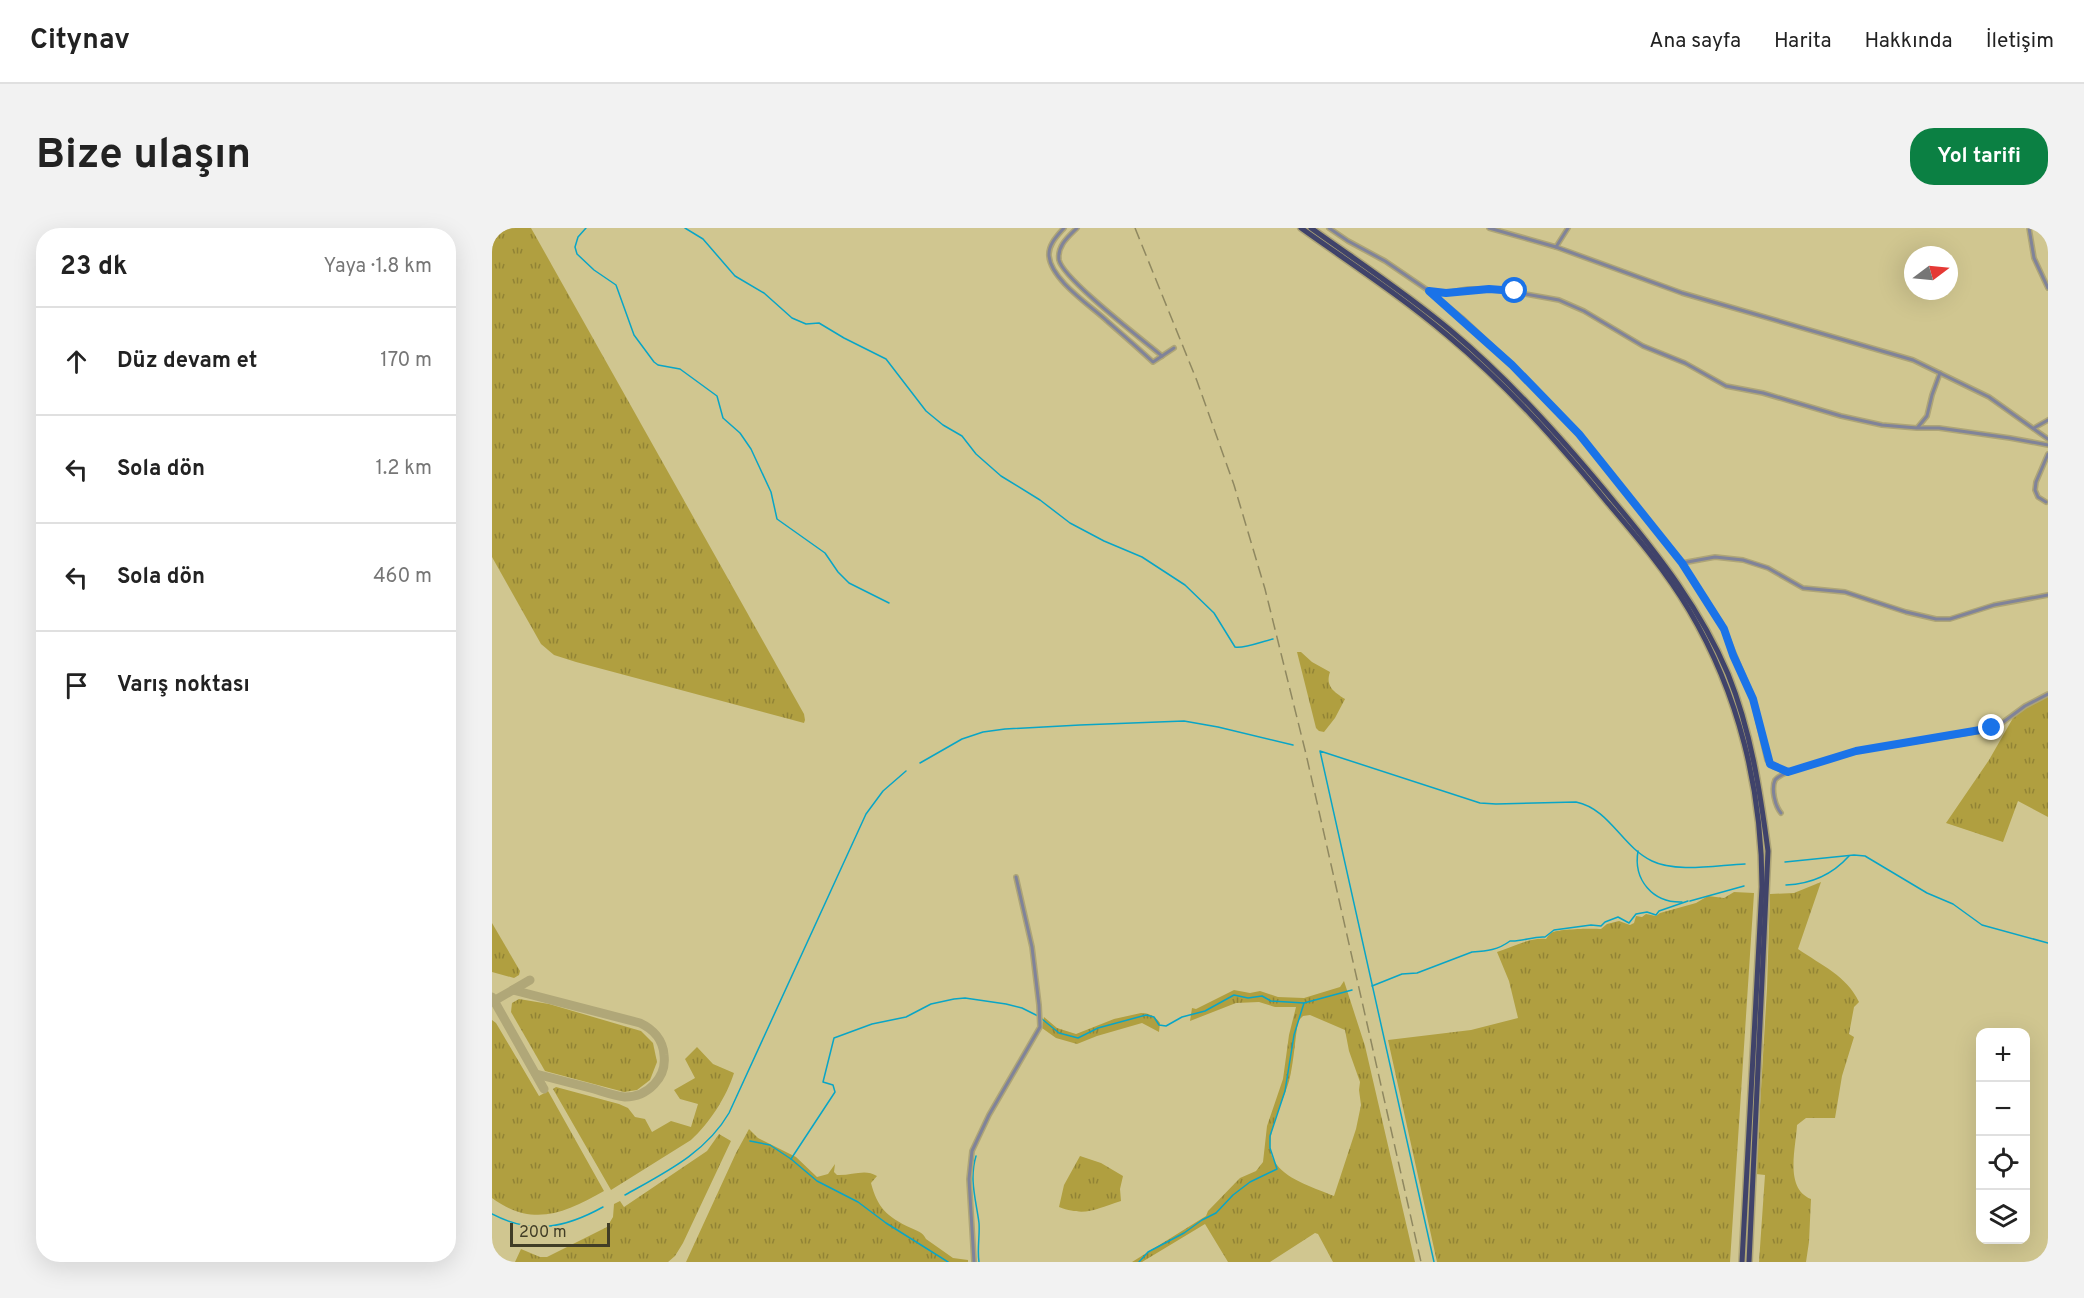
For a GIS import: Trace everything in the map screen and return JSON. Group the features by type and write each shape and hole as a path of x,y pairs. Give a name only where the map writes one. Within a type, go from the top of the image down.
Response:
{"highway":[{"path":"1301,228 1418,312 1494,376 1545,428 1664,572 1706,639 1732,702 1750,765 1765,851"},
{"path":"1311,228 1422,308 1498,373 1549,424 1674,576 1710,635 1728,676 1741,709 1755,765 1765,851 1749,1262"},
{"path":"1741,1262 1755,1076"}],"street":[{"path":"1064,228 1053,241 1050,250 1054,271 1087,306 1153,362 1174,348"},
{"path":"1077,228 1061,247 1059,257 1061,266 1087,292 1162,356"},
{"path":"1329,228 1385,261 1429,291 1512,365 1579,434 1682,563 1724,629 1753,699 1767,760 1774,767 1788,772"},
{"path":"1491,228 1556,247 1682,293 1892,353 1941,373 1989,397 2048,439"},
{"path":"1556,247 1568,228"},
{"path":"2029,228 2033,255 2048,288"},
{"path":"1429,291 1446,293 1468,289 1498,289 1559,300 1584,311 1643,346 1679,360 1726,386 1763,393 1840,416 1890,426 1938,428 2048,446"},
{"path":"1917,428 1927,416 1941,373"},
{"path":"2034,428 2048,420"},
{"path":"2046,502 2037,496 2035,487 2048,454"},
{"path":"1682,563 1715,557 1743,560 1768,568 1803,588 1845,592 1906,612 1936,619 1950,619 1994,605 2048,594"},
{"path":"1781,813 1776,806 1774,783 1778,777 1788,772 1856,751 1986,730 2002,723 2025,706 2048,694"},
{"path":"974,1262 969,1179 972,1151 989,1115 1040,1027 1030,938 1016,877"}],"green space":[{"path":"492,228 531,228 804,714 804,723 576,662 554,655 541,644 492,557"},
{"path":"1297,652 1301,652 1312,662 1330,672 1330,685 1345,699 1324,732 1316,728"},
{"path":"2048,696 2048,817 2018,801 2003,842 1946,823 1989,760 2013,718 2023,709"},
{"path":"1821,882 1798,949 1833,972 1854,993 1859,1002 1854,1007 1849,1034 1854,1037 1842,1076 1835,1118 1806,1118 1797,1125 1794,1177 1803,1194 1811,1199 1806,1262 1759,1262 1765,1175 1756,1174 1770,894 1794,893"},
{"path":"1734,892 1754,893 1730,1262 1437,1262 1388,1040 1471,1030 1518,1018 1509,981 1497,952 1528,941 1546,939 1557,931 1601,929 1607,924 1619,921 1630,925 1634,923 1636,916 1642,917 1646,914 1656,916 1696,903 1708,896 1724,898"},
{"path":"492,923 520,971 519,975 514,978 492,972"},
{"path":"1344,981 1365,1046 1415,1262 1333,1262 1318,1234 1315,1233 1270,1262 1228,1262 1205,1224 1142,1262 1132,1262 1206,1216 1208,1211 1240,1178 1256,1171 1263,1162 1267,1126 1283,1079 1289,1035 1296,1007 1275,1007 1259,1002 1236,1003 1190,1021 1192,1008 1196,1009 1234,990 1250,993 1260,991 1278,997 1304,998 1340,987","holes":["1310,1015 1345,1030 1349,1051 1360,1082 1361,1105 1356,1129 1334,1196 1303,1184 1288,1175 1277,1165 1270,1145 1271,1134 1290,1077 1298,1021 1303,1016"]},
{"path":"519,999 549,1004 641,1031 653,1043 657,1062 650,1080 637,1090 624,1092 545,1071 511,1012 512,1003"},
{"path":"1141,1013 1152,1015 1160,1023 1159,1032 1142,1023 1077,1044 1056,1038 1042,1028 1044,1017 1057,1028 1076,1034 1114,1019"},
{"path":"492,1020 496,1023 539,1096 548,1091 604,1191 562,1211 535,1215 521,1213 492,1198"},
{"path":"697,1047 713,1064 734,1073 722,1100 711,1118 691,1140 611,1190 553,1089 556,1087 619,1104 628,1108 635,1117 645,1119 652,1132 671,1121 691,1127 698,1104 680,1099 674,1090 695,1078 685,1059"},
{"path":"749,1129 758,1138 796,1157 817,1177 828,1174 835,1164 834,1172 837,1175 863,1172 877,1176 871,1183 873,1191 880,1205 889,1215 922,1233 926,1239 953,1258 968,1260 968,1262 686,1262"},
{"path":"719,1134 731,1141 683,1243 668,1262 515,1262 521,1249 540,1257 547,1257 607,1227 613,1217 614,1204 620,1201 624,1207 707,1151"},
{"path":"1080,1156 1101,1163 1123,1176 1120,1189 1121,1201 1084,1212 1059,1207 1064,1185"}],"waterway":[{"path":"586,228 578,237 575,247 577,254 594,270 616,285 634,335 654,362 658,365 680,369 717,396 723,418 740,433 751,449 771,492 777,519 825,553 849,583 889,603"},
{"path":"685,228 703,239 735,276 764,293 792,318 806,324 819,323 886,359 926,411 943,425 962,436 976,454 1001,476 1040,500 1070,523 1142,557 1185,585 1214,613 1235,647 1273,639"},
{"path":"920,763 962,739 983,732 1080,725 1184,721 1293,745"},
{"path":"1434,1262 1320,751 1480,803 1576,802 1598,812 1632,847 1662,865 1710,867 1745,864"},
{"path":"625,1195 683,1161 709,1140 720,1127 729,1113 866,814 883,791 906,771"},
{"path":"1638,851 1639,871 1647,888 1662,899 1682,902"},
{"path":"1785,862 1854,855 1865,856 1927,893 1953,904 1982,925 2048,943"},
{"path":"1786,885 1804,883 1820,877 1836,868 1849,856"},
{"path":"1690,901 1744,886"},
{"path":"1372,986 1402,974 1417,973 1472,952 1497,948 1510,941 1545,937 1554,930 1591,925 1601,926 1618,917 1629,923 1636,914 1647,912 1656,915 1659,911 1688,901"},
{"path":"1042,1019 1059,1033 1078,1038 1098,1028 1146,1015 1154,1017 1159,1025 1166,1026 1182,1017 1205,1011 1234,995 1248,998 1262,996 1271,1001 1304,1003 1352,990"},
{"path":"791,1159 835,1092 833,1085 823,1082 834,1038 872,1024 906,1017 931,1004 954,999 965,998 1006,1004 1022,1008 1038,1016"},
{"path":"1139,1262 1148,1252 1216,1213 1233,1195 1250,1182 1277,1169 1270,1148 1270,1136 1285,1091 1294,1035 1304,1003"},
{"path":"750,1141 770,1145 817,1181 858,1202 886,1223 948,1262"},
{"path":"976,1156 973,1181 979,1223 979,1262"},
{"path":"492,1214 507,1221 535,1227 562,1224 603,1207"}],"taxiway":[{"path":"492,1002 530,980"},
{"path":"513,990 640,1023 649,1028 662,1045 664,1063 659,1078 648,1090 633,1096 617,1096 536,1074"},
{"path":"492,997 544,1089"}],"railway":[{"path":"1135,228 1197,381 1234,485 1265,589 1306,754 1421,1262"}],"route":[{"path":"1515,291 1489,289 1468,289 1446,293 1429,291 1462,318 1512,365 1579,434 1682,563 1724,629 1753,699 1767,760 1770,764 1788,772 1856,751 1992,728"}]}
